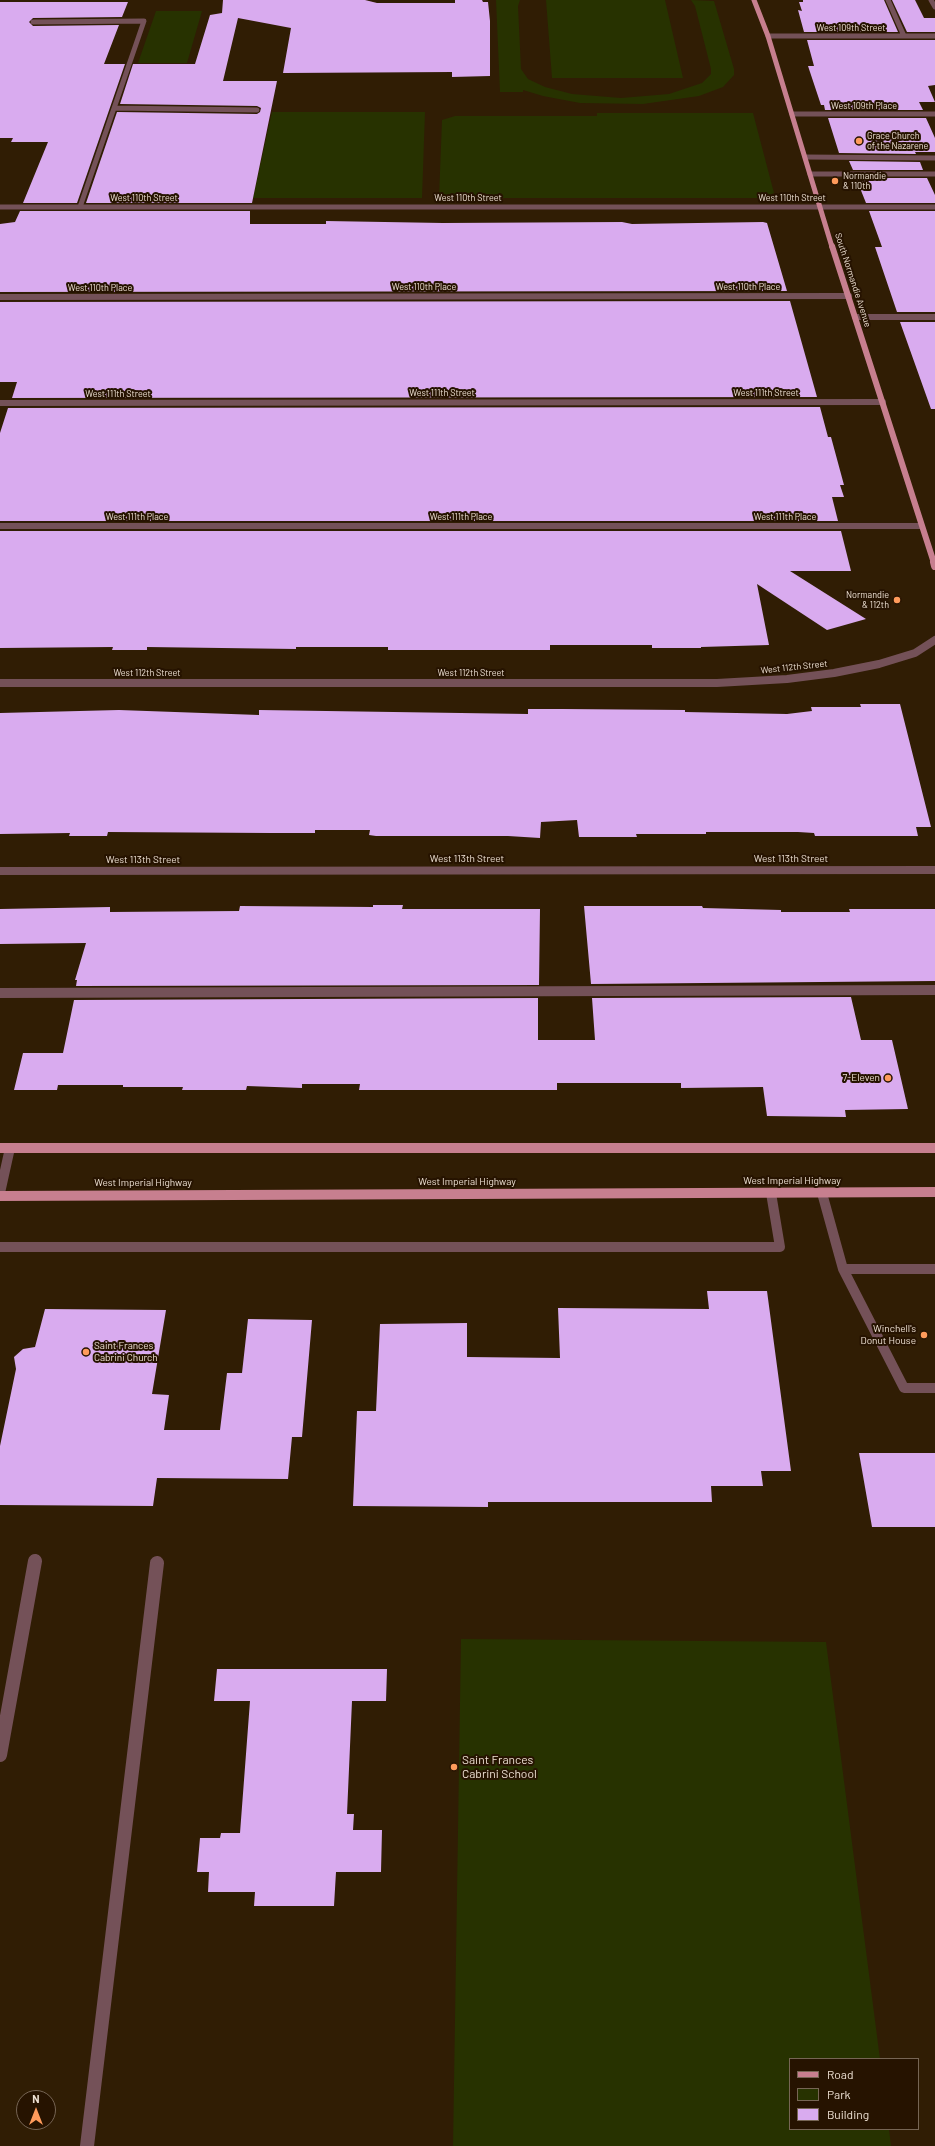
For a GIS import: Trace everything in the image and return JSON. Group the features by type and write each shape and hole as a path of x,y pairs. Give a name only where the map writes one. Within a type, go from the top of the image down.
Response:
{"main road":[{"name":"South Normandie Avenue","path":"754,0 768,36 820,207 935,566"},
{"path":"5,1148 935,1148"},
{"name":"West Imperial Highway","path":"0,1195 935,1192"}],"street":[{"path":"888,0 904,36"},
{"path":"932,0 935,7"},
{"path":"33,22 144,21 80,207"},
{"name":"West 109th Street","path":"768,36 935,36"},
{"path":"114,108 257,110"},
{"name":"West 109th Place","path":"792,114 935,114"},
{"path":"805,157 935,158"},
{"path":"810,174 935,174"},
{"name":"West 110th Street","path":"0,207 935,207"},
{"name":"West 110th Place","path":"0,297 849,296"},
{"path":"855,317 935,318"},
{"name":"West 111th Street","path":"0,403 883,402"},
{"name":"West 111th Place","path":"0,526 922,526"},
{"name":"West 112th Street","path":"0,683 717,683 787,679 834,673 879,664 915,653 935,640"},
{"name":"West 113th Street","path":"0,871 935,870"},
{"path":"0,993 935,990"},
{"path":"0,1195 5,1148"},
{"path":"0,1247 780,1246 771,1193"},
{"path":"822,1193 843,1269 904,1388 935,1388"},
{"path":"843,1269 935,1269"},
{"path":"0,1755 35,1561"},
{"path":"87,2146 157,1563"}],"green space":[{"path":"496,0 520,0 518,6 521,69 528,79 545,87 572,94 621,98 669,94 702,83 711,74 711,69 695,6 691,0 714,1 734,69 734,75 723,87 699,96 643,104 580,103 543,96 523,90 523,92 500,92"},
{"path":"546,0 665,0 683,78 552,78"},
{"path":"156,11 202,11 187,63 138,63"},
{"path":"272,112 425,112 422,198 253,198"},
{"path":"597,113 753,113 774,193 761,198 439,198 442,120 455,116 597,116"},
{"path":"461,1639 826,1642 880,2058 789,2058 789,2130 889,2130 891,2146 453,2146"}],"building":[{"path":"223,0 365,0 377,3 455,3 455,0 482,0 483,2 488,2 490,21 490,76 452,77 452,72 283,73 291,28 238,18 223,81 277,81 252,203 86,203 117,112 257,114 260,112 261,108 257,106 120,104 133,64 195,64 210,15 222,13"},
{"path":"803,0 884,0 898,32 804,32 798,10 802,11 799,2 803,2"},
{"path":"892,0 915,0 924,18 935,18 935,32 907,32"},
{"path":"0,2 128,2 122,17 33,18 29,22 33,26 119,25 104,64 125,64 77,203 23,203 48,142 11,142 13,138 0,138"},
{"path":"807,40 935,40 935,85 928,86 935,102 919,102 923,110 825,110 824,105 821,105 808,66 814,66"},
{"path":"828,118 926,118 935,138 935,152 915,152 916,154 839,153"},
{"path":"849,161 920,162 923,170 853,170"},
{"path":"856,178 927,178 935,195 935,203 866,203"},
{"path":"20,211 250,211 250,224 326,224 326,221 443,223 622,222 632,224 763,222 767,223 787,291 0,292 0,224 15,222"},
{"path":"869,211 935,211 935,312 897,312 875,247 882,247"},
{"path":"790,301 817,397 12,398 17,382 0,382 0,302"},
{"path":"900,322 935,322 935,409 931,409"},
{"path":"820,407 828,437 831,437 844,485 840,485 844,497 832,497 838,521 0,521 0,433 8,408"},
{"path":"0,531 841,531 851,571 790,571 866,619 827,630 757,584 769,645 701,648 652,648 652,645 550,645 550,650 388,650 388,647 296,647 296,649 147,647 147,650 112,650 113,647 0,648"},
{"path":"860,704 900,704 931,827 916,827 918,836 815,836 814,833 798,832 706,832 706,834 636,834 637,837 579,837 577,820 541,822 540,838 508,836 376,836 369,835 370,830 315,830 315,833 108,832 107,836 69,836 70,833 0,834 0,713 119,710 259,715 259,710 528,714 528,709 563,709 685,710 685,712 787,714 812,711 811,707 861,707"},
{"path":"373,905 403,905 402,909 540,909 539,985 76,986 77,980 75,980 86,943 0,944 0,909 110,907 110,912 239,911 240,906 373,907"},
{"path":"584,906 702,906 703,908 781,910 781,912 850,912 849,909 935,909 935,981 591,984"},
{"path":"851,997 861,1040 892,1040 908,1109 845,1110 846,1117 767,1116 763,1087 681,1088 681,1083 557,1083 557,1090 359,1090 360,1084 302,1084 302,1088 247,1086 246,1090 182,1090 183,1087 123,1087 123,1085 58,1085 57,1090 14,1090 23,1053 63,1053 74,1000 538,998 538,1040 595,1040 592,998"},
{"path":"707,1291 767,1291 791,1471 761,1471 763,1486 711,1486 712,1502 488,1502 488,1507 353,1506 357,1411 376,1411 380,1324 467,1323 467,1357 560,1358 558,1308 709,1309"},
{"path":"45,1309 166,1310 152,1394 169,1395 164,1430 220,1430 227,1373 242,1373 248,1319 312,1320 302,1437 292,1437 288,1479 157,1478 153,1506 0,1505 0,1446 16,1369 14,1357 23,1349 35,1347"},
{"path":"859,1453 935,1453 935,1527 872,1527"},
{"path":"217,1669 387,1669 386,1701 352,1701 347,1814 354,1814 353,1830 382,1830 381,1872 336,1872 334,1906 254,1906 255,1892 208,1892 209,1872 197,1872 200,1838 220,1838 221,1833 240,1833 250,1701 214,1701"}],"place":[{"name":"Grace Church of the Nazarene","path":"859,141"},
{"name":"Normandie & 110th","path":"835,181"},
{"name":"Normandie & 112th","path":"897,600"},
{"name":"7-Eleven","path":"888,1078"},
{"name":"Winchell's Donut House","path":"924,1335"},
{"name":"Saint Frances Cabrini Church","path":"86,1352"},
{"name":"Saint Frances Cabrini School","path":"454,1767"}]}
